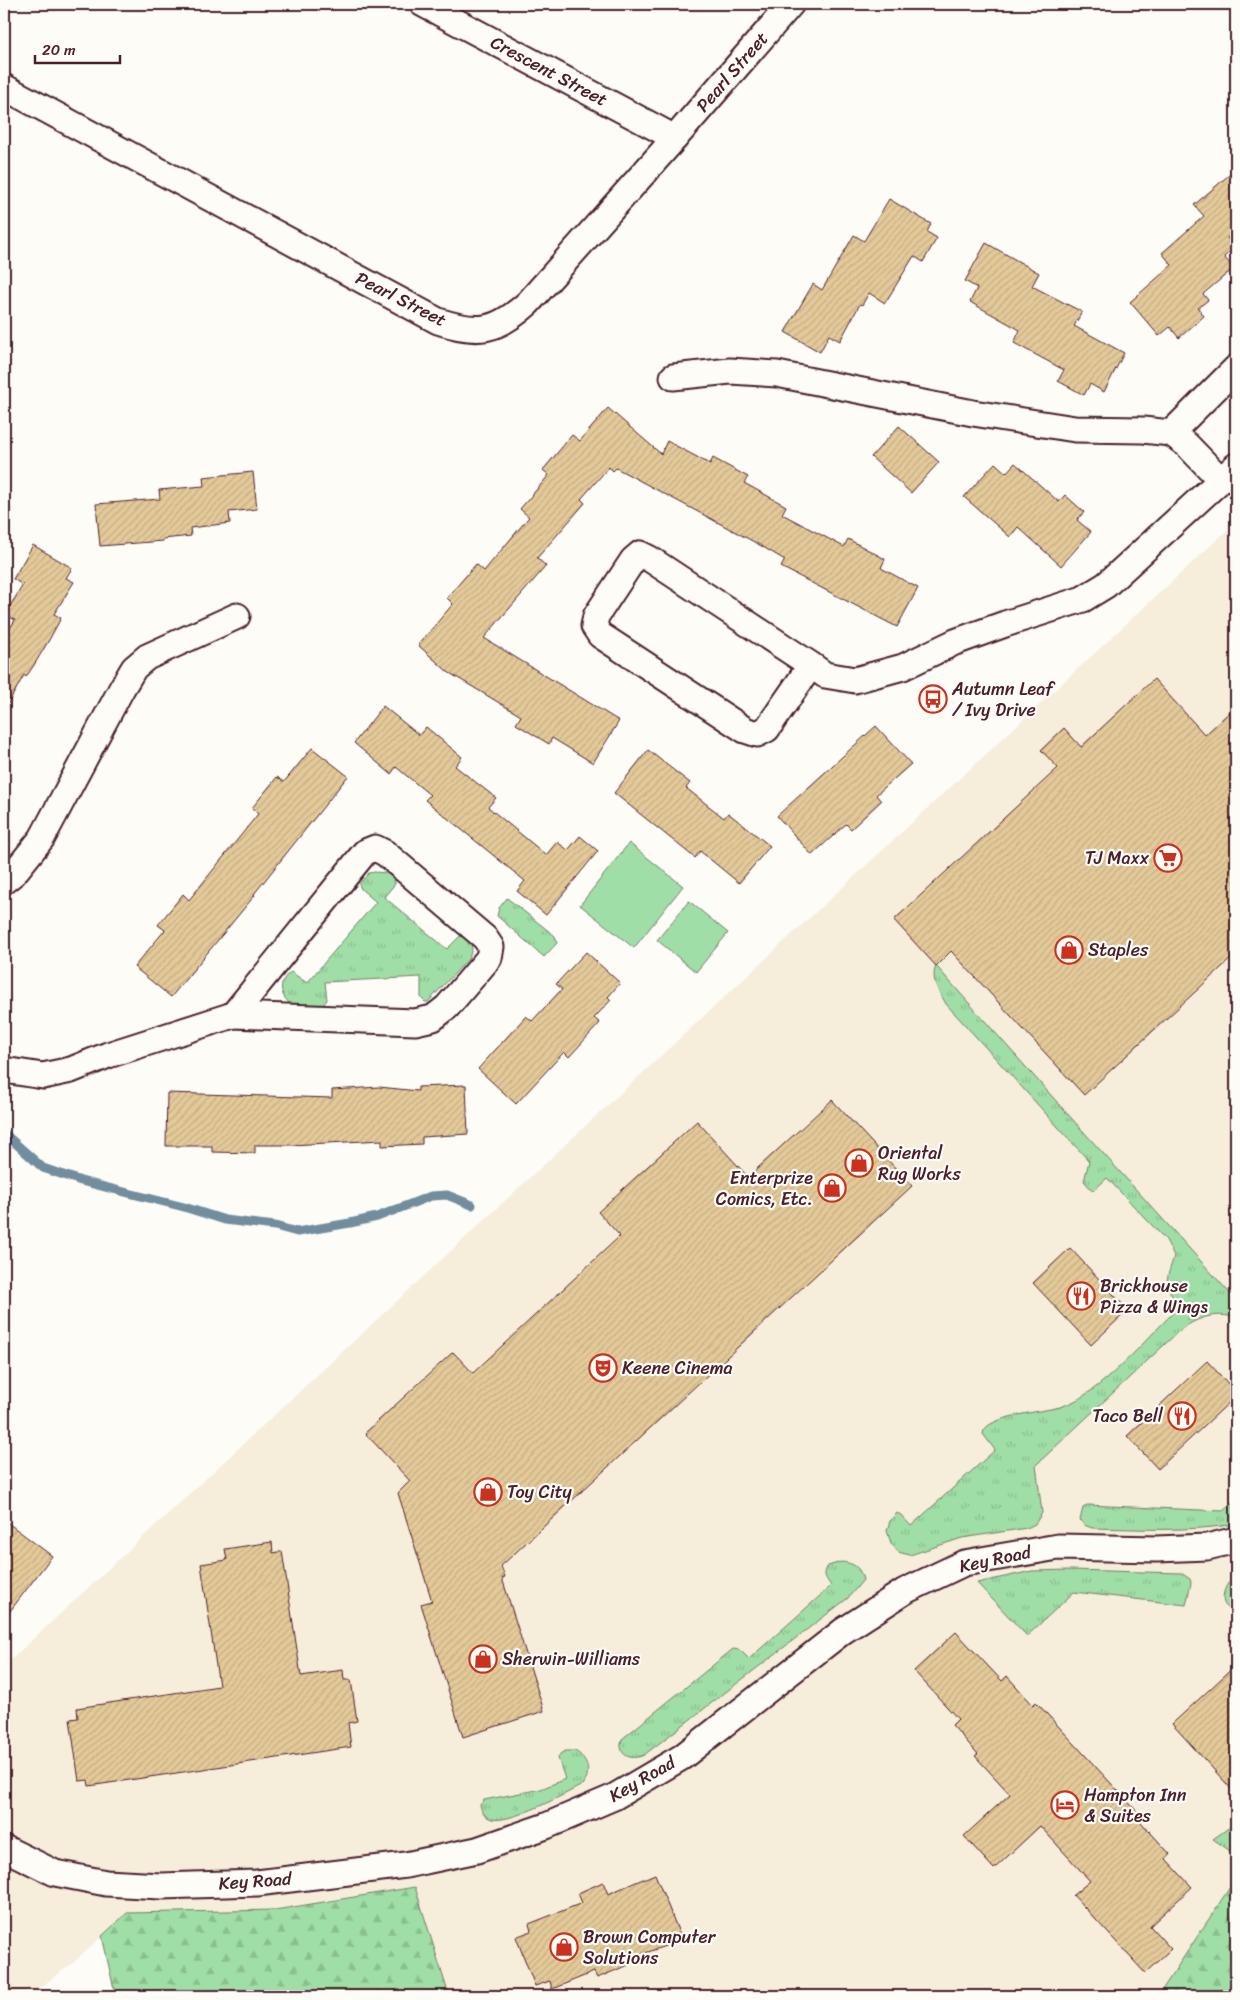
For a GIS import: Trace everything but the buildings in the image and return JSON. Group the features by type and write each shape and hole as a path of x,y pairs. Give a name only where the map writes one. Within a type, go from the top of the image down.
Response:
{"street":[{"name":"Crescent Street","path":"423,4 675,138"},
{"name":"Pearl Street","path":"4,87 438,321 459,328 483,330 510,319 528,303 791,4"},
{"path":"1171,433 1236,368"},
{"path":"673,377 730,371 776,374 958,410 1075,429 1143,430 1171,433 1229,473 1106,585 1083,600 1005,624 955,642 903,667 856,680 825,675 640,554 596,616 594,626 600,635 745,730 757,734 767,729 811,666"},
{"path":"4,881 14,872 42,838 134,668 147,657 237,616"},
{"path":"4,1070 43,1076 71,1070 108,1055 233,1015 415,1022 433,1018 447,1007 489,958 491,947 485,938 385,853 375,848 365,852 233,1015"},
{"name":"Key Road","path":"4,1848 55,1873 106,1883 161,1886 257,1883 406,1865 477,1850 546,1826 614,1797 682,1757 843,1631 906,1591 964,1563 1058,1547 1157,1549 1207,1547 1236,1540"}],"shaded area":[{"path":"1236,522 1236,1878 1158,1996 455,1996 447,1989 414,1887 275,1910 127,1913 74,1962 37,1990 4,1994 4,1666"}],"green space":[{"path":"629,843 683,886 634,948 580,905"},
{"path":"369,873 386,873 395,879 395,884 384,897 447,949 462,934 471,940 472,949 469,958 428,1002 421,998 421,977 325,982 327,1000 323,1005 294,1006 289,1003 285,999 282,989 283,980 286,976 291,972 307,983 376,902 361,889 359,884"},
{"path":"507,898 555,936 557,943 544,957 497,916 499,908"},
{"path":"689,901 728,933 696,972 657,940"},
{"path":"936,966 1236,1300 1236,1318 1221,1315 1206,1317 1192,1322 1179,1331 1036,1465 1042,1513 1035,1524 1027,1528 962,1538 910,1555 898,1552 891,1543 887,1531 890,1521 897,1513 911,1526 995,1450 983,1434 986,1428 994,1422 1005,1418 1063,1406 1077,1400 1122,1365 1174,1312 1177,1305 1167,1281 1174,1256 1166,1240 1107,1178 1093,1191 1084,1181 1089,1161 946,1004 935,981 934,971"},
{"path":"1236,1499 1236,1524 1218,1527 1164,1529 1092,1528 1084,1525 1080,1520 1083,1508 1087,1505 1223,1511"},
{"path":"841,1562 856,1566 863,1580 848,1598 644,1755 630,1757 623,1753 622,1739 733,1649 740,1650 749,1659 831,1586 825,1576 826,1569 828,1566"},
{"path":"1070,1570 1181,1573 1190,1579 1191,1583 1186,1605 1074,1592 1027,1636 977,1583 1032,1571"},
{"path":"1236,1575 1236,1609 1226,1606 1223,1596 1227,1584"},
{"path":"565,1751 575,1751 585,1761 588,1770 584,1784 538,1807 512,1817 492,1819 481,1810 480,1805 484,1800 541,1789 565,1779 558,1758"},
{"path":"1230,1827 1236,1827 1236,1855 1213,1839"},
{"path":"1236,1878 1236,1996 1158,1996"},
{"path":"415,1887 447,1989 455,1996 119,1996 113,1985 102,1936 127,1913 275,1910"}],"waterway":[{"path":"4,1133 43,1168 81,1181 184,1207 225,1220 275,1226 297,1232 377,1217 431,1196 447,1195 472,1205"}],"place":[{"name":"Autumn Leaf / Ivy Drive","path":"933,699"},
{"name":"TJ Maxx","path":"1168,858"},
{"name":"Staples","path":"1069,950"},
{"name":"Oriental Rug Works","path":"859,1163"},
{"name":"Enterprize Comics, Etc.","path":"832,1188"},
{"name":"Brickhouse Pizza & Wings","path":"1081,1296"},
{"name":"Keene Cinema","path":"603,1368"},
{"name":"Taco Bell","path":"1182,1416"},
{"name":"Toy City","path":"488,1492"},
{"name":"Sherwin-Williams","path":"483,1659"},
{"name":"Hampton Inn & Suites","path":"1065,1805"},
{"name":"Brown Computer Solutions","path":"564,1947"}]}
